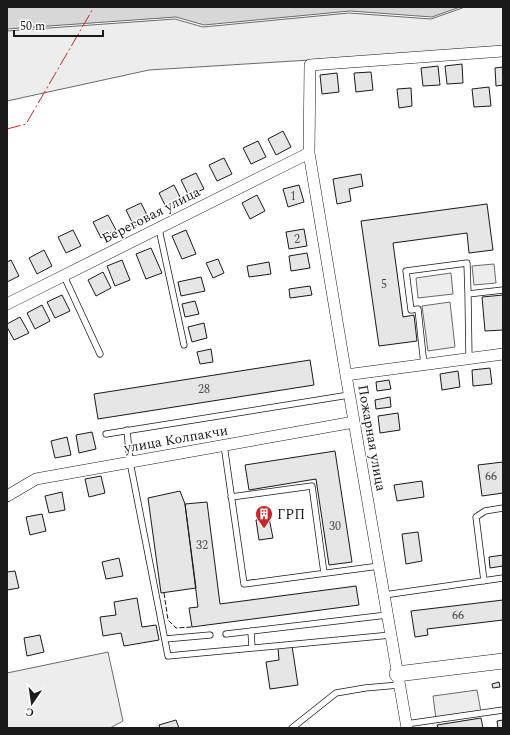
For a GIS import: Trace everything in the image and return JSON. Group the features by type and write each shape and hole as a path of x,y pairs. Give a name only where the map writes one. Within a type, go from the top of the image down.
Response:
{"street":[{"name":"Пожарная улица","path":"407,726 349,395 309,154 310,65 503,51"},
{"name":"Береговая улица","path":"7,304 309,154"},
{"path":"346,375 503,354"},
{"name":"улица Колпакчи","path":"7,496 36,479 354,422"},
{"path":"398,679 503,661"}],"lane":[{"path":"159,228 184,345"},
{"path":"424,365 418,309 411,310 406,272 467,263 469,359"},
{"path":"64,276 100,354"},
{"path":"468,294 503,290"},
{"path":"106,434 349,395"},
{"path":"127,430 130,462 168,656 391,636"},
{"path":"224,445 244,584 379,566"},
{"path":"231,498 312,486 324,573"},
{"path":"484,581 476,517 485,511 503,508"},
{"path":"384,595 503,578"},
{"path":"226,634 387,615"},
{"path":"250,631 252,648"},
{"path":"165,639 210,635"},
{"path":"292,728 336,693 365,688 398,679"},
{"path":"407,726 503,710"}],"shaded area":[{"path":"7,7 460,7 432,17 350,11 204,25 176,17 7,29"},
{"path":"465,7 503,7 503,48 149,70 7,101 7,31 175,19 203,27 349,13 431,19"},
{"path":"494,264 496,283 474,285 472,266"},
{"path":"451,273 453,294 418,298 416,278"},
{"path":"450,302 455,347 428,351 422,306"},
{"path":"108,652 123,721 110,728 7,728 7,673"},
{"path":"477,690 481,712 436,719 433,696"}],"building":[{"path":"462,64 463,83 447,84 445,66"},
{"path":"438,66 440,85 423,86 421,68"},
{"path":"503,67 503,85 496,86 495,68"},
{"path":"371,72 373,90 356,92 354,73"},
{"path":"337,73 339,92 322,94 320,75"},
{"path":"489,87 491,106 474,107 472,89"},
{"path":"411,88 412,106 399,108 397,89"},
{"path":"283,131 291,147 276,155 268,139"},
{"path":"258,141 266,157 251,164 243,148"},
{"path":"224,158 232,174 217,181 209,165"},
{"path":"196,173 204,189 189,196 181,180"},
{"path":"361,174 363,186 349,189 351,201 337,204 333,179"},
{"path":"174,185 182,201 167,209 159,193"},
{"path":"299,185 304,202 288,207 283,189"},
{"path":"257,195 265,211 250,219 242,203"},
{"path":"141,203 149,219 134,226 126,210"},
{"path":"487,204 493,250 469,253 467,233 393,243 403,317 414,315 417,341 379,346 361,221"},
{"path":"108,215 116,230 101,238 93,222"},
{"path":"304,229 307,246 289,249 286,232"},
{"path":"73,230 81,246 66,253 58,237"},
{"path":"186,230 196,254 182,259 172,236"},
{"path":"151,248 162,273 146,279 136,254"},
{"path":"44,250 52,266 37,274 29,258"},
{"path":"307,253 310,268 291,271 289,256"},
{"path":"218,259 224,273 213,278 206,263"},
{"path":"11,260 19,276 7,282 7,262"},
{"path":"122,260 130,280 115,286 107,266"},
{"path":"269,262 271,274 249,277 247,266"},
{"path":"103,272 111,288 96,296 88,280"},
{"path":"201,277 205,291 181,296 178,282"},
{"path":"310,286 312,295 290,298 289,289"},
{"path":"62,295 70,311 55,318 47,302"},
{"path":"503,295 503,330 485,331 482,297"},
{"path":"195,301 199,314 185,317 182,304"},
{"path":"42,305 50,321 35,329 27,313"},
{"path":"20,317 29,333 14,340 7,327 7,324"},
{"path":"204,323 207,338 192,342 188,327"},
{"path":"211,349 213,362 200,364 197,352"},
{"path":"310,360 314,385 98,419 94,394"},
{"path":"490,368 492,384 473,386 472,370"},
{"path":"458,371 460,387 442,390 440,374"},
{"path":"389,380 391,389 377,391 376,382"},
{"path":"390,397 391,407 376,409 375,400"},
{"path":"398,413 400,430 380,433 378,416"},
{"path":"92,432 96,449 79,453 76,435"},
{"path":"67,437 71,455 55,458 51,441"},
{"path":"335,451 352,562 329,565 316,479 249,490 245,465"},
{"path":"503,462 503,493 482,496 478,465"},
{"path":"101,476 105,493 89,497 85,479"},
{"path":"422,481 424,497 397,501 394,485"},
{"path":"180,491 185,504 196,588 161,593 148,498"},
{"path":"62,492 65,510 49,513 45,496"},
{"path":"207,502 220,604 356,586 359,605 192,627 189,608 198,607 185,504"},
{"path":"42,514 46,531 30,535 26,517"},
{"name":"ГРП","path":"269,518 273,538 259,540 256,520"},
{"path":"418,532 422,561 406,564 402,534"},
{"path":"503,555 503,566 490,568 489,557"},
{"path":"119,558 123,576 106,579 102,562"},
{"path":"15,571 19,588 7,590 7,572"},
{"path":"137,598 142,627 156,625 159,640 124,646 121,633 103,636 100,617 116,615 114,602"},
{"path":"503,600 503,620 427,629 428,635 415,637 411,611"},
{"path":"40,635 44,652 27,656 24,638"},
{"path":"292,646 298,685 270,689 266,662 279,660 278,648"},
{"path":"499,682 500,687 493,688 492,684"},
{"path":"481,718 483,728 438,728 437,725"},
{"path":"176,720 179,728 160,728 159,725"},
{"path":"503,720 503,728 498,728 497,721"}],"fence":[{"path":"164,593 168,620 176,628 192,627"}],"power":[{"path":"7,129 26,124 94,7"}],"place":[{"name":"ГРП","path":"264,529"}]}
